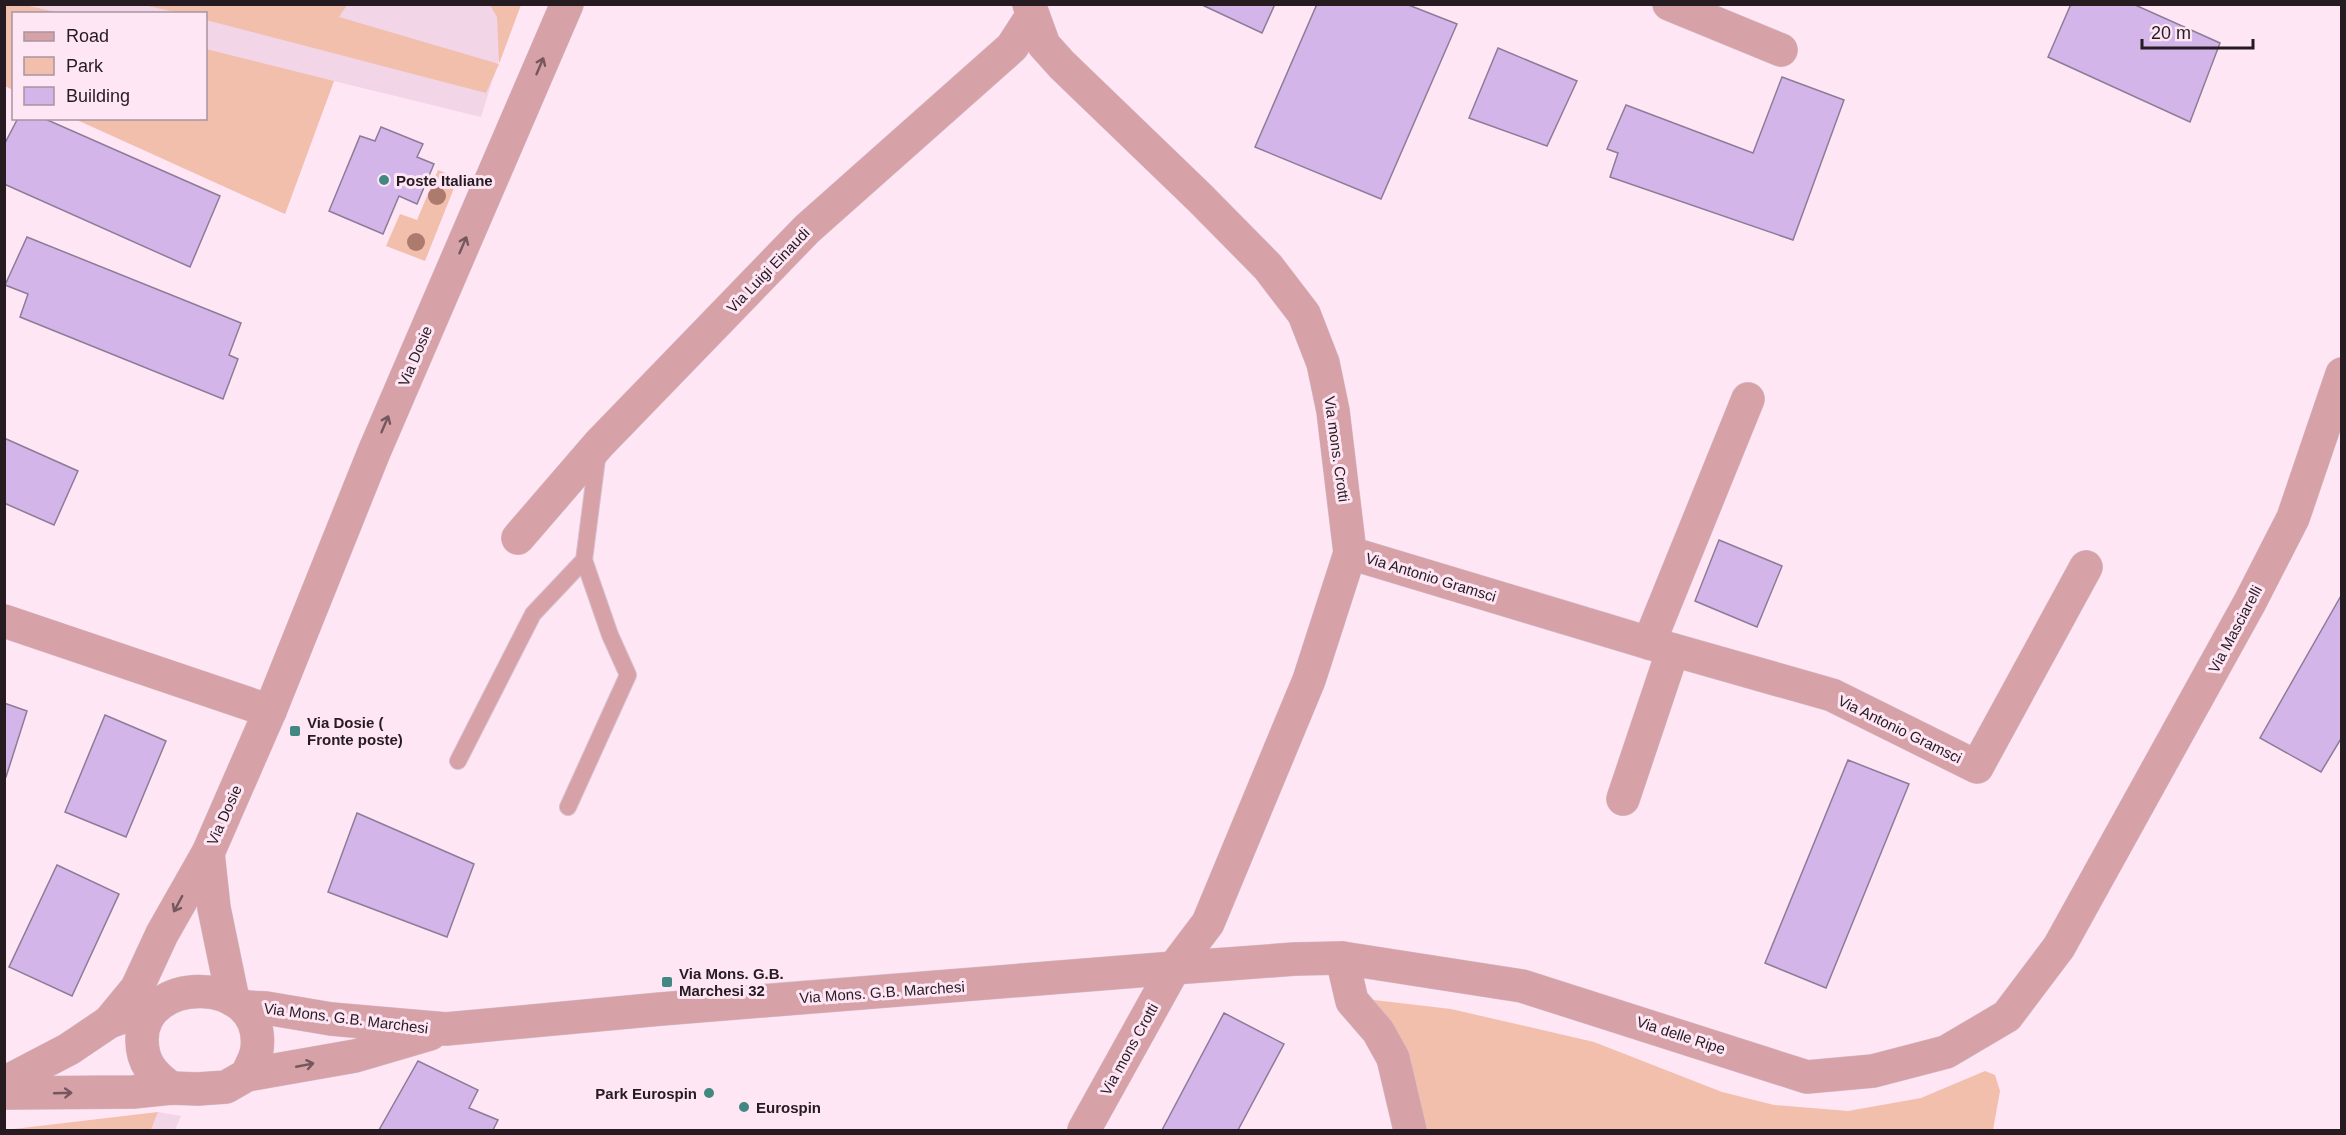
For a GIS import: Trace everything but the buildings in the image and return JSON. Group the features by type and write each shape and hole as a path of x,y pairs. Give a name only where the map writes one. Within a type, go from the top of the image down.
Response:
{"street":[{"name":"Via Dosie","path":"146,997 162,934 208,853 270,711 374,452 567,4"},
{"path":"1669,4 1781,50"},
{"name":"Via Luigi Einaudi","path":"518,538 599,444 807,228 1012,47 1030,10"},
{"name":"Via mons. Crotti","path":"1030,10 1044,45 1062,65 1268,267 1304,314 1323,363 1334,411 1350,553 1309,680 1208,923 1174,968"},
{"name":"Via Masciarelli","path":"2101,873 2293,518 2342,374"},
{"path":"1623,799 1661,647 1748,399"},
{"name":"Via Antonio Gramsci","path":"1350,553 1661,647 1832,695 1977,767 2086,567"},
{"path":"4,621 270,711"},
{"name":"Via Dosie","path":"208,853 214,908 239,1004"},
{"name":"Via delle Ripe","path":"1174,968 1342,958 1522,986 1622,1016 1807,1077 1873,1071 1946,1052 2007,1016 2059,946 2101,873"},
{"path":"1342,958 1352,1001 1378,1031 1393,1058 1410,1131"},
{"name":"Via Mons. G.B. Marchesi","path":"146,997 172,997 192,992 215,992 239,1004 331,1019 446,1029 661,1009 1174,968"},
{"name":"Via mons Crotti","path":"1084,1131 1174,968"},
{"path":"4,1083 69,1049 146,997"},
{"path":"146,997 145,1021 141,1035 142,1052 148,1067 156,1078 171,1088"},
{"name":"Via Mons. G.B. Marchesi","path":"239,1004 254,1020 257,1049 247,1075"},
{"name":"Via Mons. G.B. Marchesi","path":"4,1093 132,1092 171,1088 226,1087 247,1075 355,1056 446,1029"}],"lane":[{"path":"568,807 628,675 610,635 585,560 599,444"},
{"path":"458,761 533,614 585,560"}],"shaded area":[{"path":"5,5 516,5 481,117 334,81 285,214 77,120 207,120 207,12 12,12 12,90 5,86"},
{"path":"158,1112 181,1116 175,1130 151,1130"}],"green space":[{"path":"5,4 24,5 56,12 12,12 12,90 5,86"},
{"path":"144,5 347,5 339,17 499,64 486,93 207,20 207,12 175,12"},
{"path":"490,5 521,5 499,64 497,17"},
{"path":"207,49 334,81 285,214 77,120 207,120"},
{"path":"438,170 458,178 425,261 386,246 400,214 417,220"},
{"path":"1365,999 1451,1009 1594,1042 1722,1092 1774,1105 1848,1111 1921,1098 1985,1071 1995,1075 2000,1091 1993,1130 1418,1130"},
{"path":"158,1112 151,1130 5,1130"}],"place":[{"name":"Poste Italiane","path":"384,180"},
{"name":"Via Dosie ( Fronte poste)","path":"295,731"},
{"name":"Via Mons. G.B. Marchesi 32","path":"667,982"},
{"name":"Park Eurospin","path":"709,1093"},
{"name":"Eurospin","path":"744,1107"}]}
